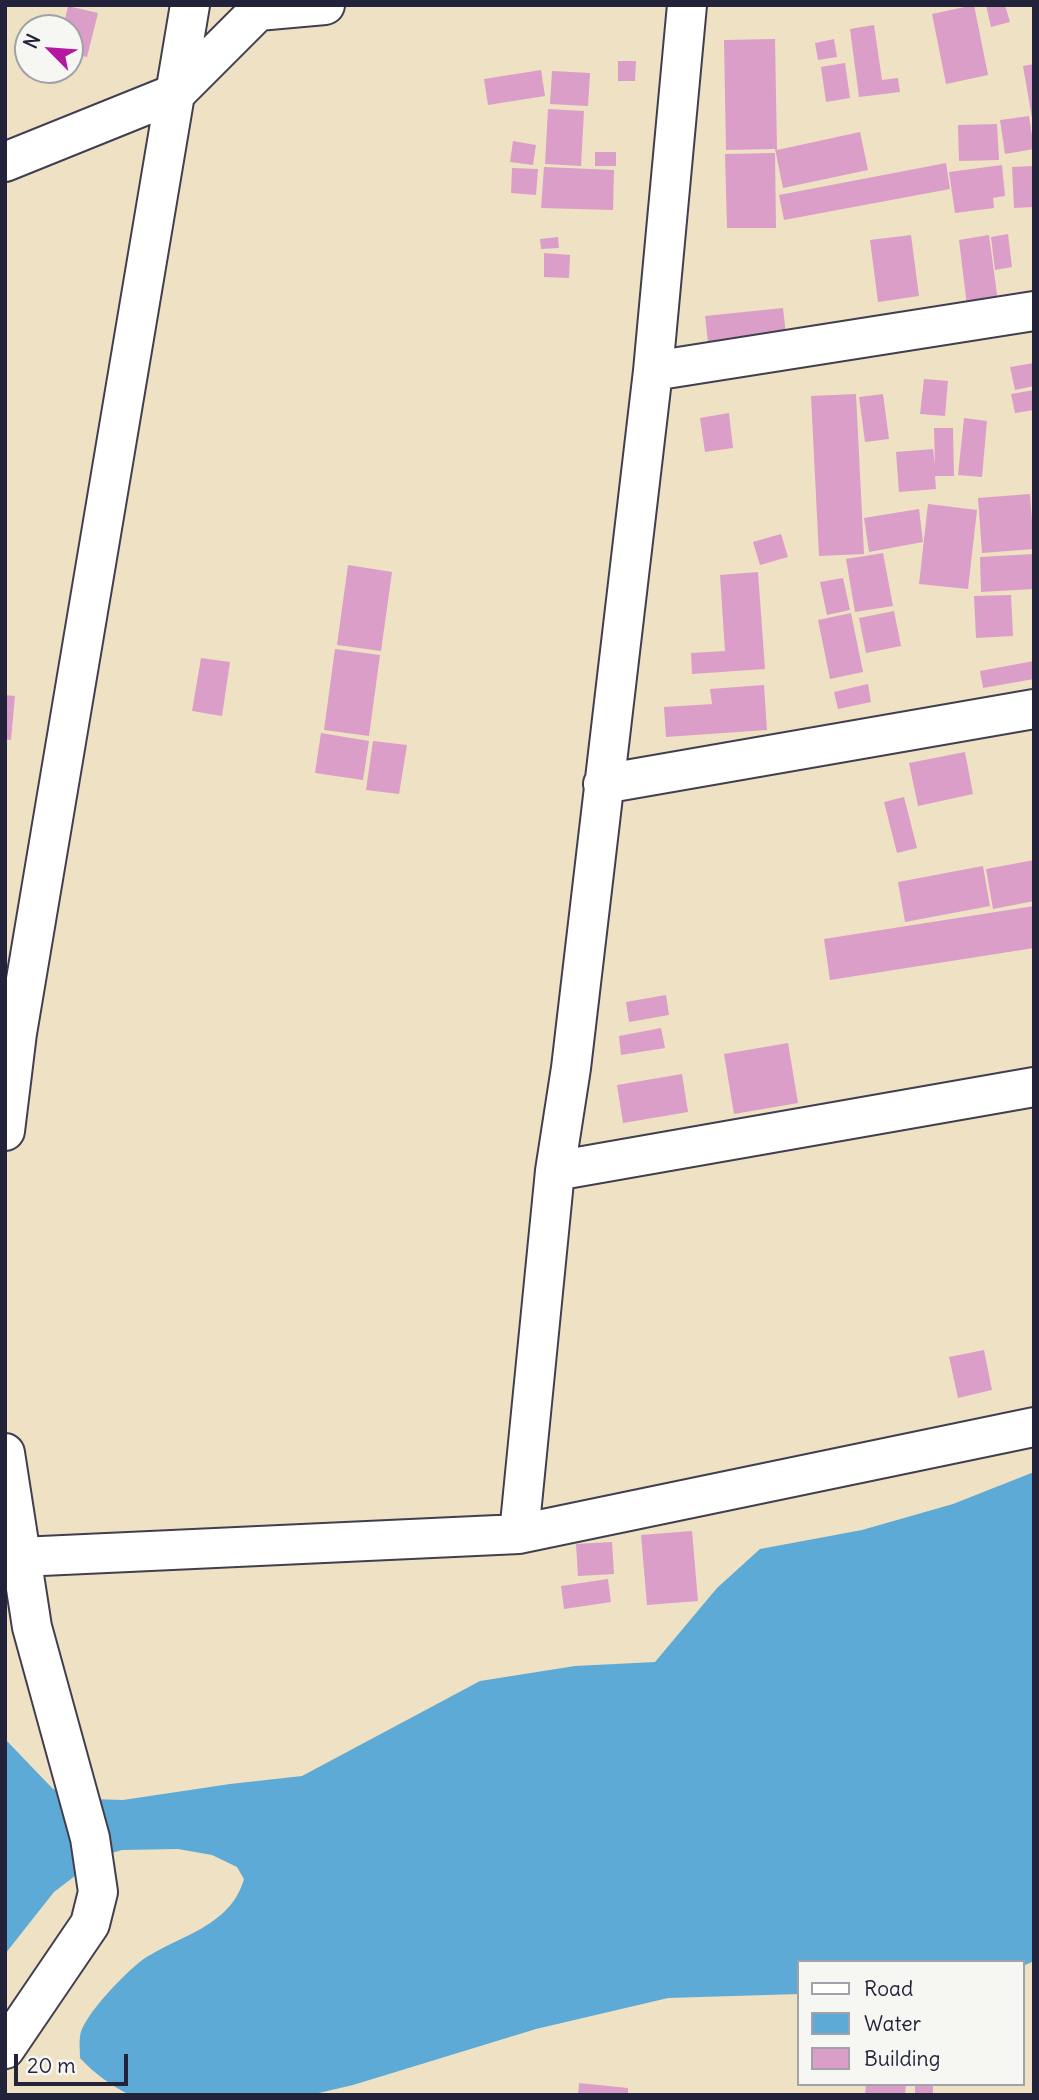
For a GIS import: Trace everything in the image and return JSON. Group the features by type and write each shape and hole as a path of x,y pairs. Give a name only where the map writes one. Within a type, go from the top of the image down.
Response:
{"street":[{"path":"5,1131 11,1032 190,5"},
{"path":"5,162 176,93 258,11 326,5"},
{"path":"519,1534 555,1171 571,1068 653,372 687,5"},
{"path":"653,372 1034,311"},
{"path":"603,784 1034,709"},
{"path":"555,1171 1034,1087"},
{"path":"20,1557 519,1534 1034,1427"},
{"path":"5,1453 20,1557 18,1626 57,1716 90,1838 98,1892 90,1924 5,2049"}],"water":[{"path":"1034,1472 1034,1961 1025,1965 1025,1960 797,1960 797,1994 668,1998 536,2029 353,2085 310,2095 130,2095 103,2079 80,2058 83,2028 105,1996 141,1961 201,1929 227,1909 237,1896 244,1879 237,1867 212,1855 178,1849 122,1850 101,1856 54,1892 5,1954 5,1739 53,1789 90,1799 123,1800 302,1776 480,1681 575,1666 655,1662 717,1588 760,1549 862,1530 953,1504"}],"building":[{"path":"974,5 988,75 946,84 932,14"},
{"path":"986,5 1005,5 1010,22 991,27"},
{"path":"68,6 98,13 87,57 84,56 84,14 66,14"},
{"path":"874,25 882,80 898,78 900,92 859,97 850,29"},
{"path":"775,39 777,150 860,132 868,170 783,188 775,149 726,150 724,40"},
{"path":"834,39 837,57 818,60 815,43"},
{"path":"618,61 636,61 635,81 618,81"},
{"path":"845,63 850,98 826,102 821,67"},
{"path":"1034,64 1034,118 1032,118 1023,66"},
{"path":"541,70 545,96 488,105 484,79"},
{"path":"552,71 590,73 588,106 550,104"},
{"path":"548,109 584,111 581,166 545,164"},
{"path":"1029,116 1034,149 1005,154 1000,120"},
{"path":"997,124 999,160 959,161 958,125"},
{"path":"513,141 536,145 533,165 510,162"},
{"path":"595,152 616,152 616,166 595,166"},
{"path":"775,153 776,228 727,228 725,154"},
{"path":"946,163 950,189 784,220 779,195"},
{"path":"1002,165 1005,196 993,198 994,208 955,213 949,172"},
{"path":"1034,166 1034,207 1014,208 1012,167"},
{"path":"544,167 614,170 613,210 541,208"},
{"path":"512,168 538,169 536,195 511,193"},
{"path":"1008,234 1012,267 995,270 991,237"},
{"path":"911,235 919,296 878,302 870,240"},
{"path":"989,235 998,302 967,306 959,240"},
{"path":"558,237 559,248 541,249 540,239"},
{"path":"544,253 570,255 569,278 544,277"},
{"path":"783,308 787,343 709,351 705,316"},
{"path":"1034,363 1034,386 1015,390 1010,367"},
{"path":"924,379 948,381 945,416 920,414"},
{"path":"1034,390 1034,410 1015,413 1011,394"},
{"path":"856,394 864,554 819,556 811,396"},
{"path":"883,394 889,439 865,442 859,397"},
{"path":"729,413 733,448 705,452 700,418"},
{"path":"964,418 987,421 982,477 958,475"},
{"path":"934,428 953,428 954,476 935,476 936,489 899,492 896,452 933,449 935,465"},
{"path":"1030,494 1034,549 982,553 978,498"},
{"path":"928,504 977,510 968,589 919,584"},
{"path":"919,509 923,542 869,552 864,518"},
{"path":"781,534 788,557 760,565 753,542"},
{"path":"883,553 893,606 855,612 846,559"},
{"path":"1034,554 1034,589 981,592 980,557"},
{"path":"348,565 392,572 381,651 337,645"},
{"path":"758,572 765,669 692,674 691,653 725,651 720,575"},
{"path":"843,578 850,610 827,615 820,582"},
{"path":"1011,595 1013,636 976,638 974,596"},
{"path":"894,611 901,646 866,653 859,618"},
{"path":"851,613 863,672 830,679 818,620"},
{"path":"335,649 380,655 369,736 324,730"},
{"path":"201,658 230,662 222,716 192,711"},
{"path":"1034,661 1034,679 983,688 980,671"},
{"path":"868,684 871,702 838,709 834,692"},
{"path":"764,685 767,730 666,737 664,707 712,704 710,689"},
{"path":"5,695 15,696 11,740 5,739"},
{"path":"321,733 369,741 363,780 315,773"},
{"path":"373,741 407,745 399,794 366,790"},
{"path":"965,752 973,794 918,806 909,763"},
{"path":"904,797 917,848 897,853 884,802"},
{"path":"1034,860 1034,901 993,909 986,869"},
{"path":"983,866 990,906 905,922 898,882"},
{"path":"1034,906 1034,948 830,980 824,939"},
{"path":"666,995 669,1015 629,1022 626,1002"},
{"path":"661,1028 665,1048 621,1055 619,1036"},
{"path":"788,1043 798,1103 734,1114 724,1054"},
{"path":"682,1074 688,1112 623,1123 617,1085"},
{"path":"984,1350 992,1390 958,1398 949,1357"},
{"path":"692,1531 698,1601 647,1605 641,1535"},
{"path":"612,1542 614,1574 578,1576 576,1544"},
{"path":"608,1579 611,1602 564,1609 561,1586"},
{"path":"579,2083 628,2088 628,2095 578,2095"},
{"path":"866,2086 906,2086 905,2095 865,2095"},
{"path":"915,2086 933,2086 933,2095 915,2095"}]}
